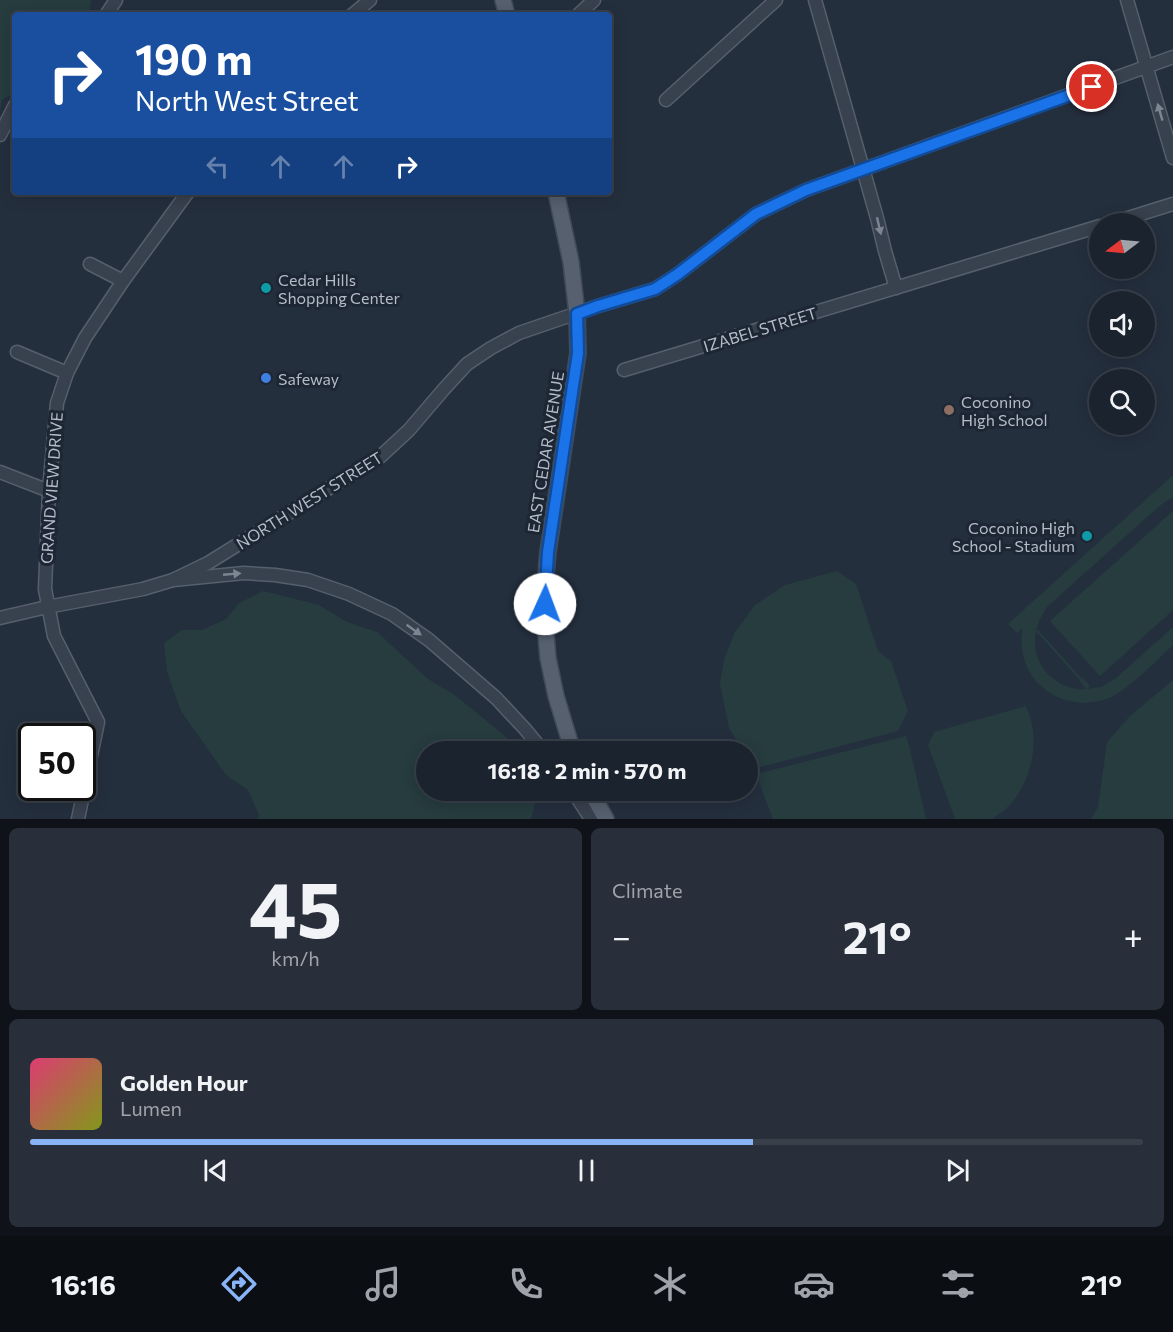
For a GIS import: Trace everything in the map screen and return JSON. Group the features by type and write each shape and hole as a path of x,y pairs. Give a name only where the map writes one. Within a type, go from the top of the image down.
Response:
{"main road":[{"name":"EAST CEDAR AVENUE","path":"557,195 571,262 577,314 578,353 548,552 545,614 548,658 569,741"},
{"path":"596,801 606,819"}],"street":[{"path":"356,12 370,0"},
{"path":"581,12 594,0"},
{"path":"666,100 776,0"},
{"path":"815,0 896,288"},
{"path":"1127,0 1173,158"},
{"name":"NORTH WEST STREET","path":"173,580 208,563 381,456 409,430 462,369 491,348 519,333 655,289 756,214 806,190 1173,57"},
{"path":"0,135 12,111"},
{"name":"GRAND VIEW DRIVE","path":"78,819 98,722 54,636 47,607 45,589 49,491 57,404 67,373 85,338 186,195"},
{"path":"1144,213 1173,204"},
{"name":"IZABEL STREET","path":"624,370 1089,229"},
{"path":"90,264 123,281"},
{"path":"17,352 67,373"},
{"path":"0,472 49,491"},
{"path":"0,618 132,591 173,580 244,573 308,580 349,594 392,614 429,640 495,698 535,741"},
{"path":"579,801 591,819"}],"green space":[{"path":"0,0 91,0 89,12 12,12 12,94 2,100 0,111"},
{"path":"1173,475 1173,498 1156,509 1048,606 1036,631 1038,630 1090,686 1087,689 1101,687 1115,679 1173,627 1173,645 1124,689 1109,698 1084,703 1059,698 1039,684 1025,662 1022,629 1017,633 1008,624","holes":["1036,631 1079,679 1086,689 1066,686 1046,672 1037,655"]},
{"path":"1173,511 1173,610 1100,676 1050,621"},
{"path":"837,571 856,584 878,651 891,661 908,711 898,731 758,768 758,741 737,741 729,728 720,684 724,660 735,632 755,605 785,585"},
{"path":"263,591 319,605 347,622 377,632 428,679 456,696 511,741 416,741 416,801 536,801 531,819 258,819 259,815 248,790 226,775 181,711 167,672 164,643 182,630 202,630 226,619 239,603"},
{"path":"1173,680 1173,819 1091,819 1098,807 1107,742 1130,716"},
{"path":"1026,706 1034,737 1031,765 1020,791 1002,812 991,819 955,819 928,745 934,732"},
{"path":"906,736 926,819 773,819 758,779 758,773"}],"place":[{"name":"Cedar Hills Shopping Center","path":"266,288"},
{"name":"Safeway","path":"266,378"},
{"name":"Coconino High School","path":"949,410"},
{"name":"Coconino High School - Stadium","path":"1087,536"}],"route":[{"path":"545,604 548,552 576,374 577,314 655,289 756,214 806,190 1092,87"}]}
